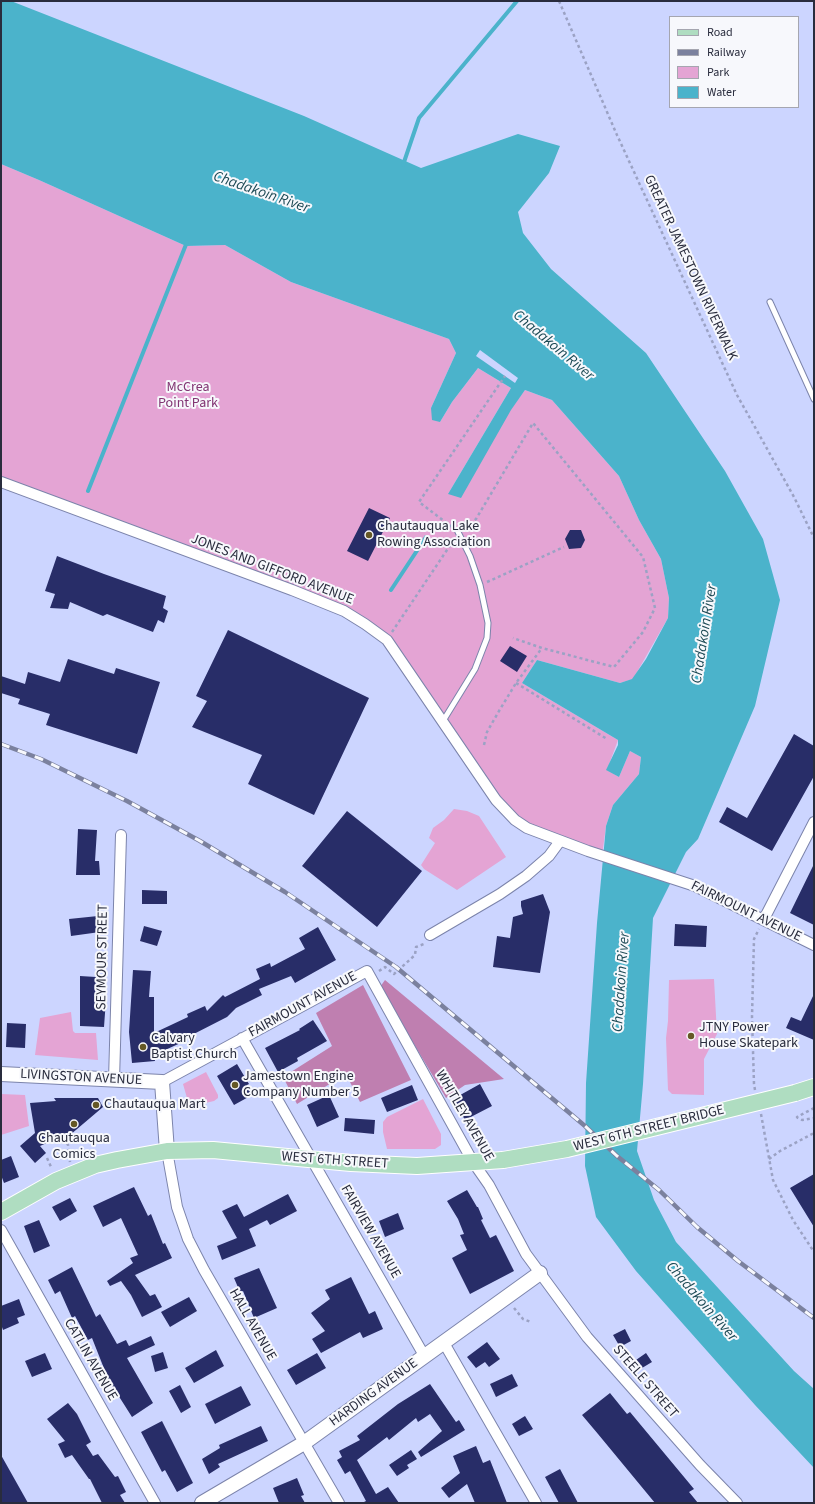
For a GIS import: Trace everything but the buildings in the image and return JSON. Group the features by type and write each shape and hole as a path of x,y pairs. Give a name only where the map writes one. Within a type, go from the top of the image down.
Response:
{"main road":[{"name":"WEST 6TH STREET BRIDGE","path":"503,1160 567,1149 814,1087"},
{"name":"WEST 6TH STREET","path":"167,1151 212,1150 351,1163 417,1166 503,1160"},
{"path":"1,1212 42,1188 95,1165 167,1151"}],"street":[{"name":"JONES AND GIFFORD AVENUE","path":"1,482 292,590 344,611 366,624 386,640 496,800 516,820 527,828 560,841"},
{"path":"764,919 814,822"},
{"name":"SEYMOUR STREET","path":"114,1080 121,835"},
{"name":"FAIRMOUNT AVENUE","path":"560,841 695,886 814,945"},
{"path":"429,939 526,876 549,856 560,841"},
{"name":"FAIRMOUNT AVENUE","path":"162,1082 242,1038 369,974"},
{"name":"WHITLEY AVENUE","path":"369,974 473,1162 489,1185 526,1254 540,1273"},
{"name":"FAIRVIEW AVENUE","path":"242,1038 425,1357"},
{"name":"LIVINGSTON AVENUE","path":"1,1074 162,1082"},
{"path":"162,1082 167,1151"},
{"name":"HALL AVENUE","path":"167,1151 177,1207 188,1239 204,1270 339,1503"},
{"name":"CATLIN AVENUE","path":"1,1230 155,1503"},
{"name":"HARDING AVENUE","path":"202,1503 304,1443 540,1273"},
{"name":"STEELE STREET","path":"540,1273 587,1337 700,1465 737,1503"},
{"path":"444,1343 536,1503"}],"lane":[{"path":"770,302 814,399"},
{"path":"442,722 475,669 487,638 488,623 480,585 470,556 458,532"}],"path":[{"name":"GREATER JAMESTOWN RIVERWALK","path":"559,1 617,135 737,395 794,498 814,538"},
{"path":"458,532 420,502 505,376"},
{"path":"386,640 450,548 458,532 476,519 534,423 643,557 655,608 643,632 614,667 542,648 512,638"},
{"path":"480,585 564,547"},
{"path":"484,745 487,732 516,683 542,648"},
{"path":"516,683 607,738"},
{"path":"369,974 385,968 394,974 415,955 416,948 429,939"},
{"path":"814,1108 798,1118 802,1120 814,1118"},
{"path":"770,1159 814,1133"},
{"path":"64,1138 68,1145 73,1174"},
{"path":"514,1308 523,1319 531,1322"}],"green space":[{"name":"McCrea Point Park","path":"1,164 186,246 225,245 291,282 449,339 456,353 431,408 440,422 452,402 478,368 511,388 448,494 525,390 552,400 619,476 639,520 661,559 669,598 668,618 633,679 620,683 537,660 522,683 618,740 607,770 619,777 630,751 641,757 639,774 613,805 606,826 602,856 527,828 496,800 387,640 366,624 1,484"},
{"path":"454,809 467,811 479,816 506,857 457,890 424,869 421,865 435,843 429,838 433,828 444,820"},
{"name":"JTNY Power House Skatepark","path":"714,979 717,1034 704,1059 704,1095 672,1094 668,1090 666,1038 669,980"},
{"path":"71,1012 73,1031 75,1033 96,1033 98,1060 35,1055 40,1018"},
{"path":"206,1072 218,1095 218,1098 214,1101 192,1105 187,1098 183,1084"},
{"path":"1,1094 25,1095 29,1126 1,1135"},
{"path":"423,1099 441,1134 441,1145 435,1149 387,1149 383,1132 383,1122 387,1117"}],"shaded area":[{"path":"385,980 504,1079 465,1085 446,1098 380,987"},
{"path":"363,985 411,1080 360,1102 346,1074 297,1104 283,1077 332,1046 316,1013"}],"water":[{"name":"Chadakoin River","path":"1,1 11,1 304,116 421,168 518,134 560,146 549,173 518,212 523,233 551,269 646,353 725,471 763,539 780,600 755,706 698,839 686,852 653,918 643,1084 637,1151 654,1200 676,1242 794,1371 814,1389 814,1468 755,1405 636,1271 596,1217 585,1166 586,1083 597,923 606,826 613,805 639,774 641,757 630,751 619,777 606,770 618,745 618,740 522,683 537,660 620,683 632,679 646,659 668,618 669,598 661,559 639,520 619,476 552,400 525,390 511,410 461,498 448,494 511,388 478,368 452,402 440,422 432,420 431,408 456,353 449,339 291,282 225,245 186,246 1,164"}],"pier":[{"path":"480,350 518,378 515,383 476,356"}],"waterway":[{"path":"403,165 419,118 517,1"},
{"path":"88,491 187,242"},
{"path":"391,590 426,537"}],"railway":[{"path":"1,744 41,759 127,801 200,841 285,892 396,967 585,1126 617,1156 659,1190 697,1227 738,1261 814,1318"}],"place":[{"name":"Chautauqua Lake Rowing Association","path":"369,535"},
{"name":"JTNY Power House Skatepark","path":"691,1036"},
{"name":"Calvary Baptist Church","path":"143,1047"},
{"name":"Jamestown Engine Company Number 5","path":"235,1085"},
{"name":"Chautauqua Mart","path":"96,1105"},
{"name":"Chautauqua Comics","path":"74,1124"}]}
